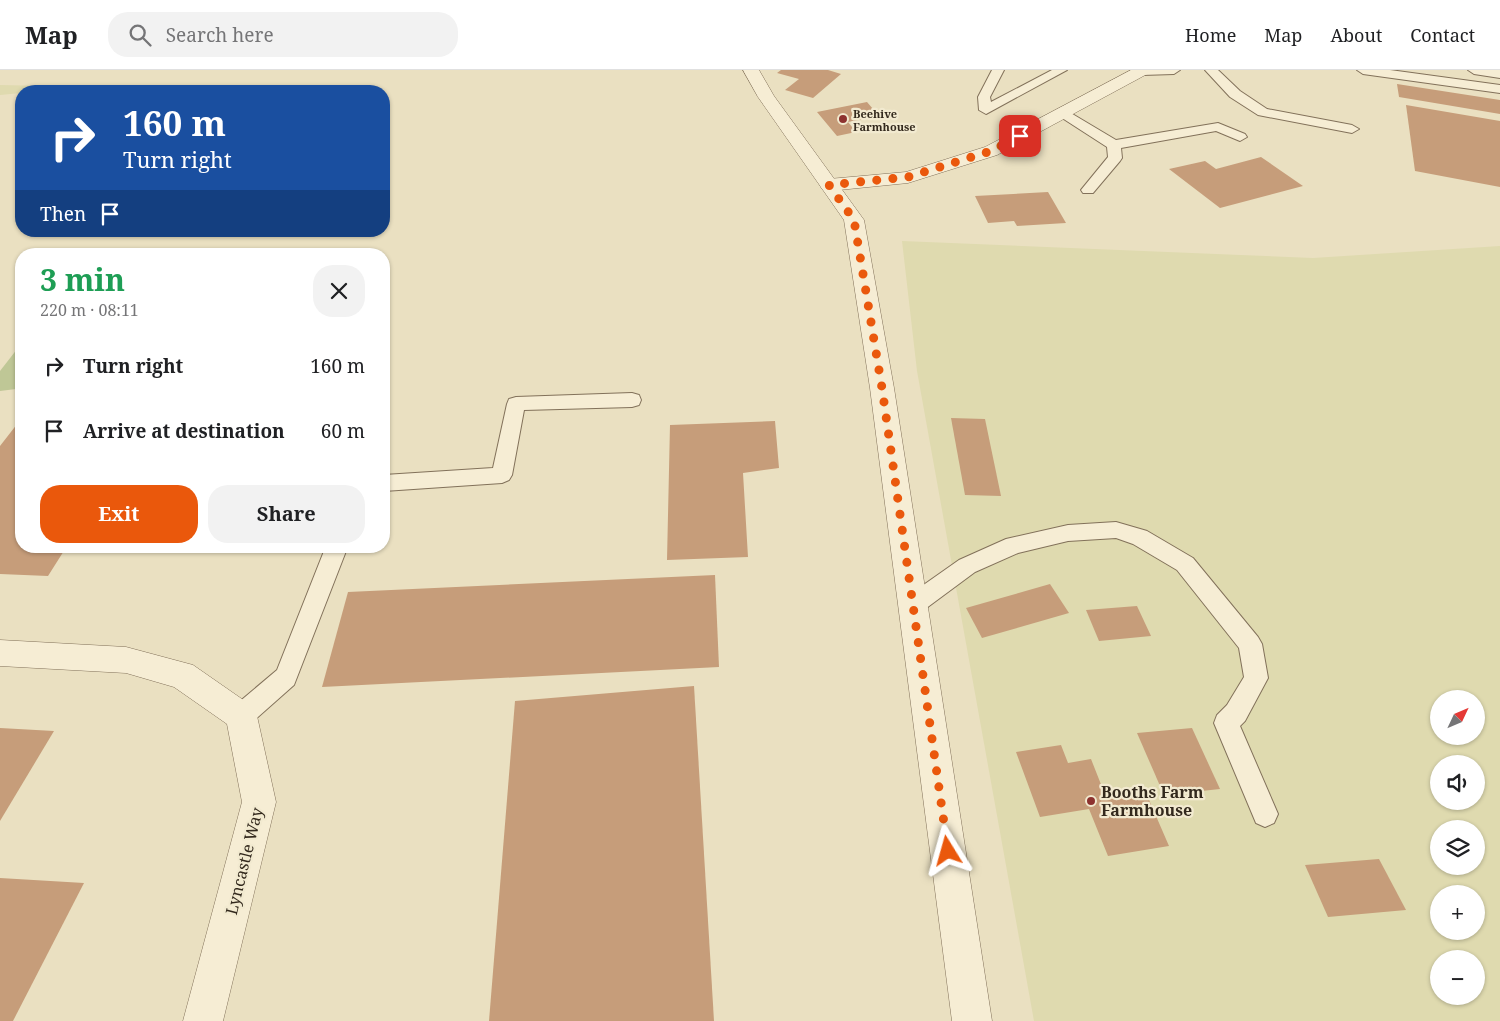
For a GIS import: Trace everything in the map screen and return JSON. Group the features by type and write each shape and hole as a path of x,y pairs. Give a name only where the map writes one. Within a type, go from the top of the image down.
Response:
{"street":[{"path":"751,70 766,97 854,220 882,388 972,1021"},
{"path":"829,185 908,177 991,151 1143,70"},
{"path":"0,653 126,660 182,675 241,716"},
{"name":"Lyncastle Way","path":"203,1021 259,802 241,716"}],"lane":[{"path":"998,70 984,98 986,110 1061,70"},
{"path":"1143,70 1174,70"},
{"path":"1211,70 1235,94 1263,112 1352,129"},
{"path":"1363,70 1500,89"},
{"path":"1474,70 1500,74"},
{"path":"1064,113 1114,145 1218,127 1240,137"},
{"path":"1088,190 1115,158 1114,145"},
{"path":"390,483 502,475 516,404 632,400"},
{"path":"913,605 967,566 1014,545 1068,533 1116,530 1140,536 1185,564 1250,644 1256,678 1236,713 1226,723 1265,814"},
{"path":"241,716 286,677 334,553"}],"shaded area":[{"path":"0,85 15,85 15,94 0,95"},
{"path":"902,241 1313,258 1500,246 1500,1021 1034,1021 917,371"}],"green space":[{"path":"15,352 15,389 0,391 0,371"}],"building":[{"path":"781,70 828,70 841,74 813,98 785,90 799,79 777,73"},
{"path":"1397,84 1500,100 1500,114 1399,97"},
{"name":"Beehive Farmhouse","path":"867,102 879,116 848,122 856,132 837,136 817,112"},
{"path":"1406,105 1500,121 1500,187 1415,171"},
{"path":"1261,157 1303,186 1220,208 1169,169 1205,161 1216,169"},
{"path":"1048,192 1066,223 1017,226 1014,221 988,223 975,196"},
{"path":"951,418 985,419 1001,496 965,495"},
{"path":"775,421 779,468 743,473 748,557 667,560 670,425"},
{"path":"15,427 15,553 63,553 48,576 0,574 0,446"},
{"path":"715,575 719,667 322,687 348,592"},
{"path":"1050,584 1069,613 982,638 966,608"},
{"path":"1137,606 1151,636 1099,641 1086,610"},
{"path":"694,686 714,1021 489,1021 515,701"},
{"path":"0,728 54,731 0,821"},
{"path":"1192,728 1220,789 1164,795 1137,733"},
{"name":"Booths Farm Farmhouse","path":"1061,745 1068,763 1091,759 1104,792 1143,786 1169,846 1108,856 1089,809 1040,817 1016,752"},
{"path":"1379,859 1406,910 1328,917 1305,865"},
{"path":"0,878 84,883 13,1021 0,1021"}],"place":[{"name":"Beehive Farmhouse","path":"843,119"},
{"name":"Booths Farm Farmhouse","path":"1091,801"}],"route":[{"path":"948,851 882,388 854,220 829,185 908,177 991,151 1020,136"}]}
